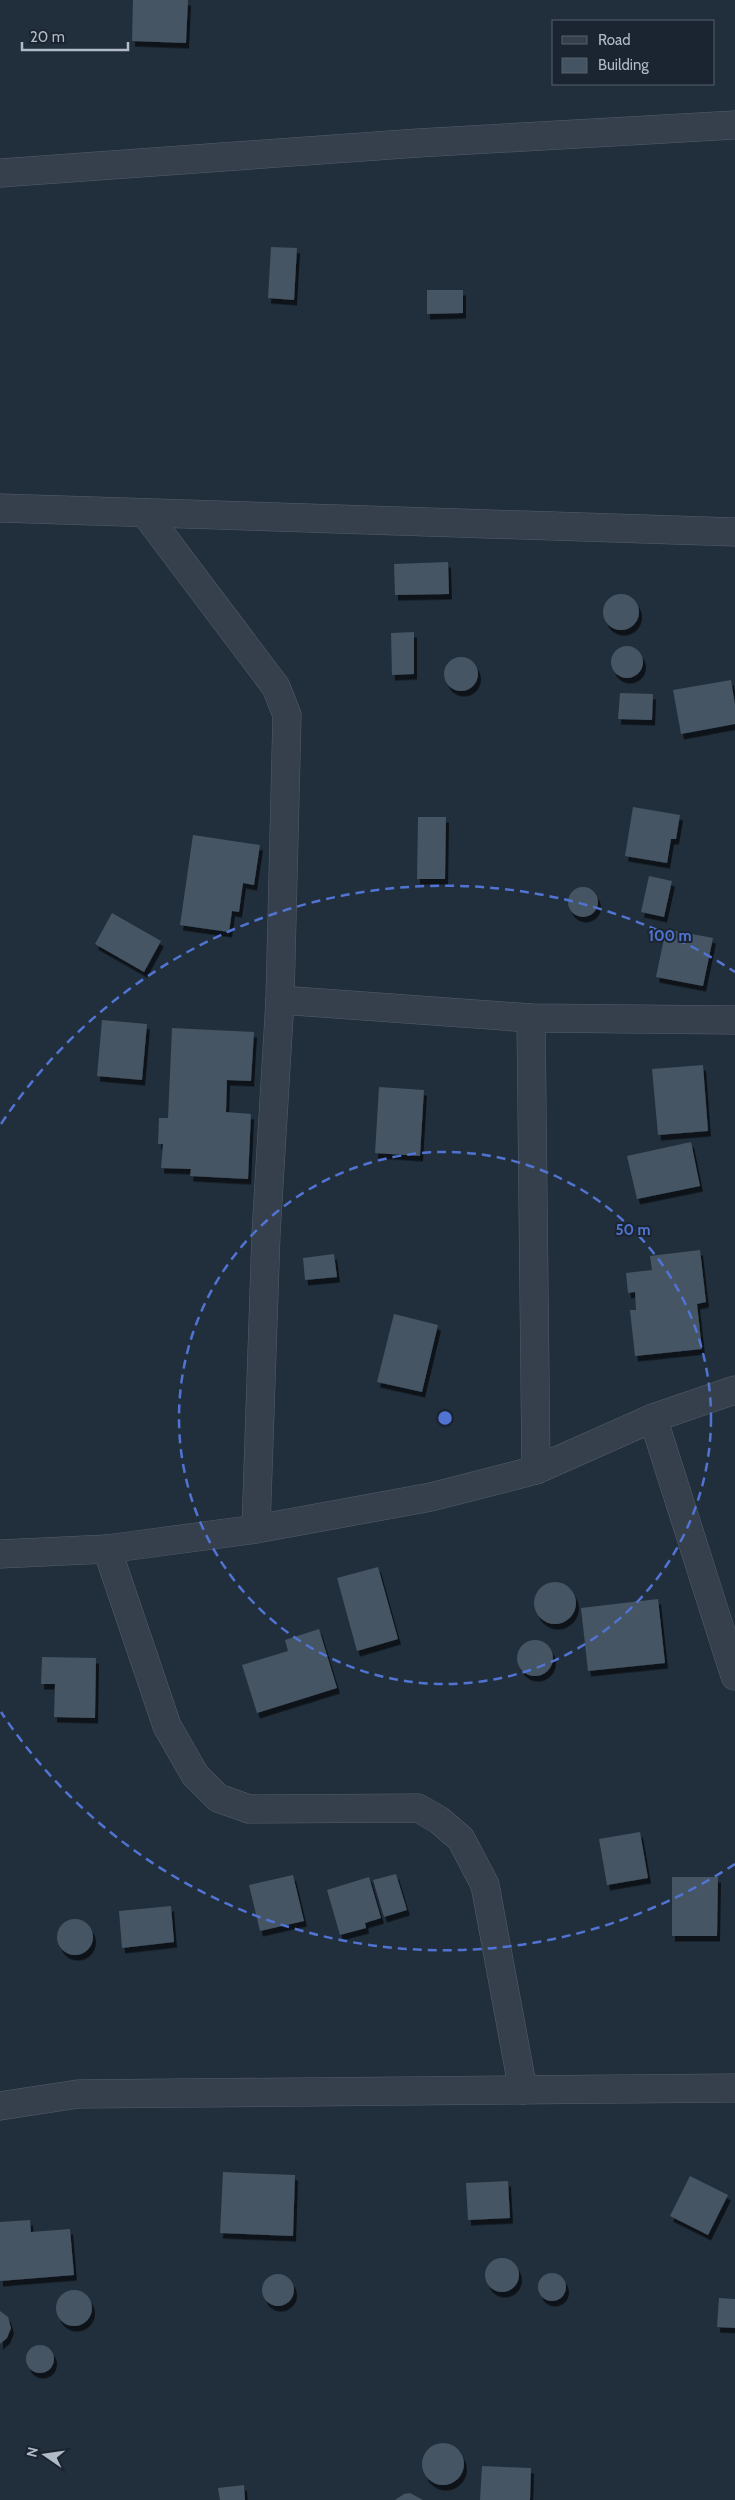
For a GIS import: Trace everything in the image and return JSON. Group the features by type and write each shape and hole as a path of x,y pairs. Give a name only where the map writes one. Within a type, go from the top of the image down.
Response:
{"street":[{"path":"0,173 418,143 735,125"},
{"path":"0,508 735,532"},
{"path":"145,513 276,687 287,715 280,1000 266,1234 256,1528"},
{"path":"280,1000 530,1018 735,1020"},
{"path":"530,1018 536,1470"},
{"path":"0,1554 107,1549 256,1528 432,1497 536,1470 653,1418 735,1390"},
{"path":"653,1418 735,1676"},
{"path":"107,1549 167,1726 195,1775 218,1798 249,1809 418,1808 439,1820 461,1839 485,1885 523,2090"},
{"path":"0,2106 78,2094 735,2088"}],"building":[{"path":"133,0 188,0 186,43 132,41"},
{"path":"271,247 297,248 294,300 268,298"},
{"path":"427,290 463,290 463,313 427,314"},
{"path":"448,562 449,594 395,595 394,564"},
{"path":"621,594 628,595 634,599 638,605 638,619 634,625 628,629 621,630 614,629 608,625 604,619 603,612 604,605 608,599 614,595"},
{"path":"414,632 414,674 392,675 391,633"},
{"path":"627,646 633,647 638,651 642,656 642,668 638,673 633,677 627,678 621,677 616,673 612,668 611,662 612,656 616,651 621,647"},
{"path":"461,657 473,662 478,674 473,686 461,691 449,686 444,674 449,662"},
{"path":"731,680 735,705 735,724 681,734 673,690"},
{"path":"620,693 653,694 652,720 618,719"},
{"path":"633,807 680,815 676,839 671,839 667,863 625,856"},
{"path":"418,817 446,817 445,879 417,879"},
{"path":"193,835 260,845 254,885 243,883 239,912 232,911 229,932 180,925"},
{"path":"649,876 672,881 664,917 641,912"},
{"path":"583,887 594,891 598,902 594,913 583,917 572,913 568,902 572,891"},
{"path":"112,913 161,941 144,972 95,944"},
{"path":"666,929 713,938 703,986 656,977"},
{"path":"102,1020 147,1024 142,1080 97,1076"},
{"path":"172,1028 254,1032 251,1081 227,1080 226,1112 251,1114 248,1179 190,1176 191,1169 161,1168 163,1144 158,1144 159,1118 168,1118"},
{"path":"703,1065 708,1131 658,1135 652,1069"},
{"path":"379,1087 424,1090 420,1156 375,1153"},
{"path":"691,1142 700,1186 637,1199 627,1156"},
{"path":"700,1250 706,1302 697,1304 702,1349 635,1356 630,1310 636,1310 635,1292 628,1293 626,1273 652,1270 650,1256"},
{"path":"334,1254 337,1277 305,1280 303,1258"},
{"path":"394,1314 438,1325 422,1392 377,1382"},
{"path":"378,1567 398,1639 357,1651 337,1578"},
{"path":"555,1582 570,1588 576,1603 570,1618 555,1624 540,1618 534,1603 540,1588"},
{"path":"658,1599 665,1663 588,1671 581,1608"},
{"path":"319,1629 337,1688 257,1713 242,1665 288,1651 285,1640"},
{"path":"535,1640 542,1641 548,1645 552,1651 552,1665 548,1671 542,1675 535,1676 528,1675 522,1671 518,1665 517,1658 518,1651 522,1645 528,1641"},
{"path":"42,1657 96,1658 95,1718 54,1717 55,1684 41,1684"},
{"path":"640,1832 648,1878 607,1885 599,1839"},
{"path":"396,1874 407,1910 384,1917 373,1880"},
{"path":"293,1875 304,1921 260,1931 249,1885"},
{"path":"369,1877 381,1918 365,1923 366,1928 340,1935 327,1890"},
{"path":"672,1877 718,1877 717,1936 672,1936"},
{"path":"171,1906 174,1942 122,1948 119,1911"},
{"path":"75,1919 82,1920 88,1924 92,1930 92,1944 88,1950 82,1954 75,1955 68,1954 62,1950 58,1944 57,1937 58,1930 62,1924 68,1920"},
{"path":"223,2172 295,2175 293,2236 220,2233"},
{"path":"690,2176 728,2195 708,2235 670,2216"},
{"path":"508,2181 510,2218 468,2220 466,2183"},
{"path":"30,2220 31,2232 70,2229 74,2275 0,2281 0,2222"},
{"path":"502,2258 509,2259 514,2263 518,2268 518,2282 514,2287 509,2291 502,2292 495,2291 490,2287 486,2282 485,2275 486,2268 490,2263 495,2259"},
{"path":"552,2273 562,2277 566,2287 562,2297 552,2301 542,2297 538,2287 542,2277"},
{"path":"278,2274 284,2275 289,2279 293,2284 293,2296 289,2301 284,2305 278,2306 272,2305 267,2301 263,2296 262,2290 263,2284 267,2279 272,2275"},
{"path":"74,2290 86,2296 92,2308 86,2320 74,2326 62,2320 56,2308 62,2296"},
{"path":"719,2298 735,2299 735,2328 717,2327"},
{"path":"0,2311 8,2317 11,2328 7,2338 0,2344"},
{"path":"40,2345 50,2349 54,2359 50,2369 40,2373 30,2369 26,2359 30,2349"},
{"path":"443,2443 458,2449 464,2464 458,2479 443,2485 428,2479 422,2464 428,2449"},
{"path":"482,2466 531,2468 530,2500 480,2500"},
{"path":"244,2485 245,2500 220,2500 218,2488"},
{"path":"410,2493 423,2500 395,2500 404,2494"}]}
